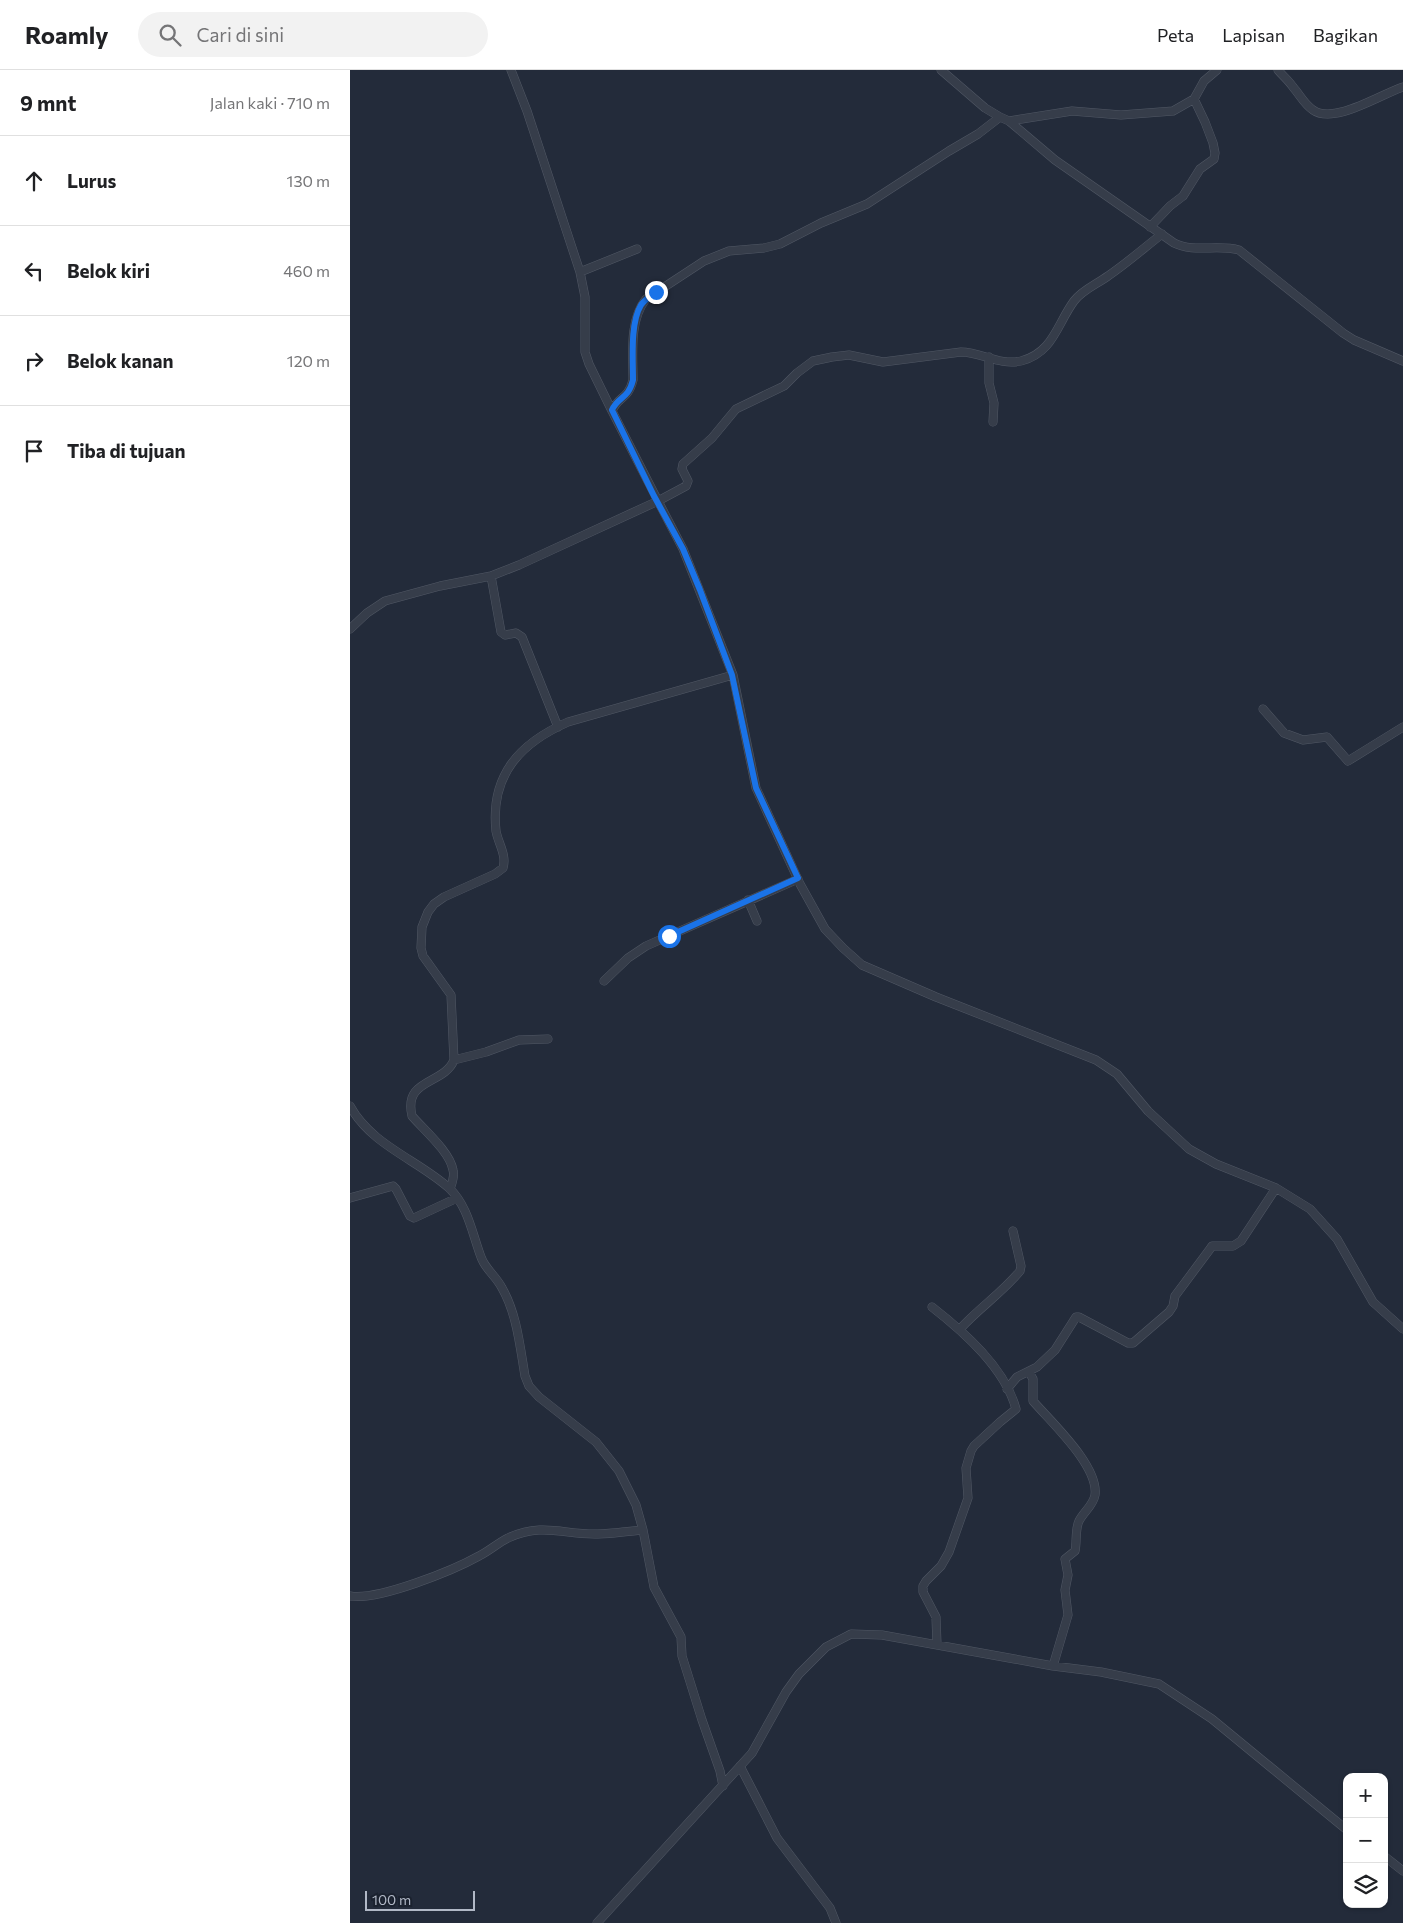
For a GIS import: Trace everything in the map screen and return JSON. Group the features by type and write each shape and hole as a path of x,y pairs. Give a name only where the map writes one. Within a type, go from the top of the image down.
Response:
{"street":[{"path":"511,70 527,110 580,272 586,297 585,352 589,364 683,549 732,675 756,788 818,920 843,948 862,965 936,997 1096,1060 1118,1074 1148,1111 1189,1149 1216,1164 1276,1188 1310,1209 1340,1244 1372,1302 1403,1329"},
{"path":"941,70 985,108 1009,121 1056,160 1150,227 1181,246 1226,246 1239,250 1343,333 1354,340 1403,361"},
{"path":"1009,121 1072,111 1121,115 1165,112 1178,109 1194,99 1204,81 1217,70"},
{"path":"1278,70 1305,104 1318,114 1337,114 1355,108 1403,86"},
{"path":"1150,227 1170,206 1183,196 1200,169 1214,159 1216,153 1213,143 1194,99"},
{"path":"612,410 615,404 624,398 631,389 636,320 640,306 646,299 704,260 729,251 764,248 780,244 820,223 867,204 941,155 978,134 1000,117"},
{"path":"350,629 367,613 384,601 432,588 492,576 519,566 658,502 684,488 688,481 682,469 683,464 714,437 736,409 784,386 810,362 850,355 883,362 961,352 973,353 1004,362 1018,362 1032,358 1040,352 1057,332 1074,300 1162,234"},
{"path":"580,272 637,249"},
{"path":"988,357 994,403 993,422"},
{"path":"492,576 501,632 505,635 516,633 522,637 558,727"},
{"path":"450,1189 454,1175 447,1156 412,1116 410,1109 414,1094 419,1086 446,1072 454,1060 451,995 422,953 421,935 424,918 434,904 444,897 495,874 503,868 504,856 496,833 495,818 498,794 505,771 514,758 529,744 558,727 732,675"},
{"path":"1263,709 1284,734 1302,740 1327,737 1348,762 1403,727"},
{"path":"604,981 628,958 646,946 798,878"},
{"path":"748,900 757,921"},
{"path":"454,1060 486,1052 519,1040 548,1040"},
{"path":"350,1106 354,1114 369,1131 450,1189 457,1198 472,1229 480,1256 502,1287 511,1310 525,1376 529,1386 539,1397 596,1442 619,1471 636,1505 654,1587 681,1637 682,1656 720,1771 723,1786"},
{"path":"350,1198 393,1186 410,1216 414,1218 457,1198"},
{"path":"1007,1389 1017,1378 1037,1367 1055,1350 1074,1319 1078,1317 1128,1343 1132,1343 1169,1312 1173,1306 1175,1296 1212,1246 1233,1246 1241,1241 1276,1188"},
{"path":"960,1329 1020,1271 1021,1266 1013,1231"},
{"path":"932,1307 960,1329 981,1350 1007,1389 1016,1409 974,1446 966,1468 968,1498 949,1552 941,1566 923,1586 923,1592 936,1617 937,1645"},
{"path":"1029,1372 1033,1379 1032,1400 1079,1455 1090,1472 1095,1486 1093,1501 1079,1522 1075,1551 1065,1558 1068,1575 1065,1590 1068,1615 1054,1666"},
{"path":"350,1596 364,1597 376,1595 443,1574 508,1538 538,1529 597,1534 643,1530"},
{"path":"601,1922 752,1753 786,1692 799,1674 826,1647 851,1634 872,1634 1054,1666 1101,1672 1159,1684 1212,1719 1343,1827"},
{"path":"740,1766 777,1838 830,1908 836,1923"},
{"path":"1388,1859 1403,1870"}],"route":[{"path":"656,292 640,306 636,320 631,389 624,398 615,404 612,410 654,496 683,549 700,590 732,675 756,788 798,878 669,936"}]}
